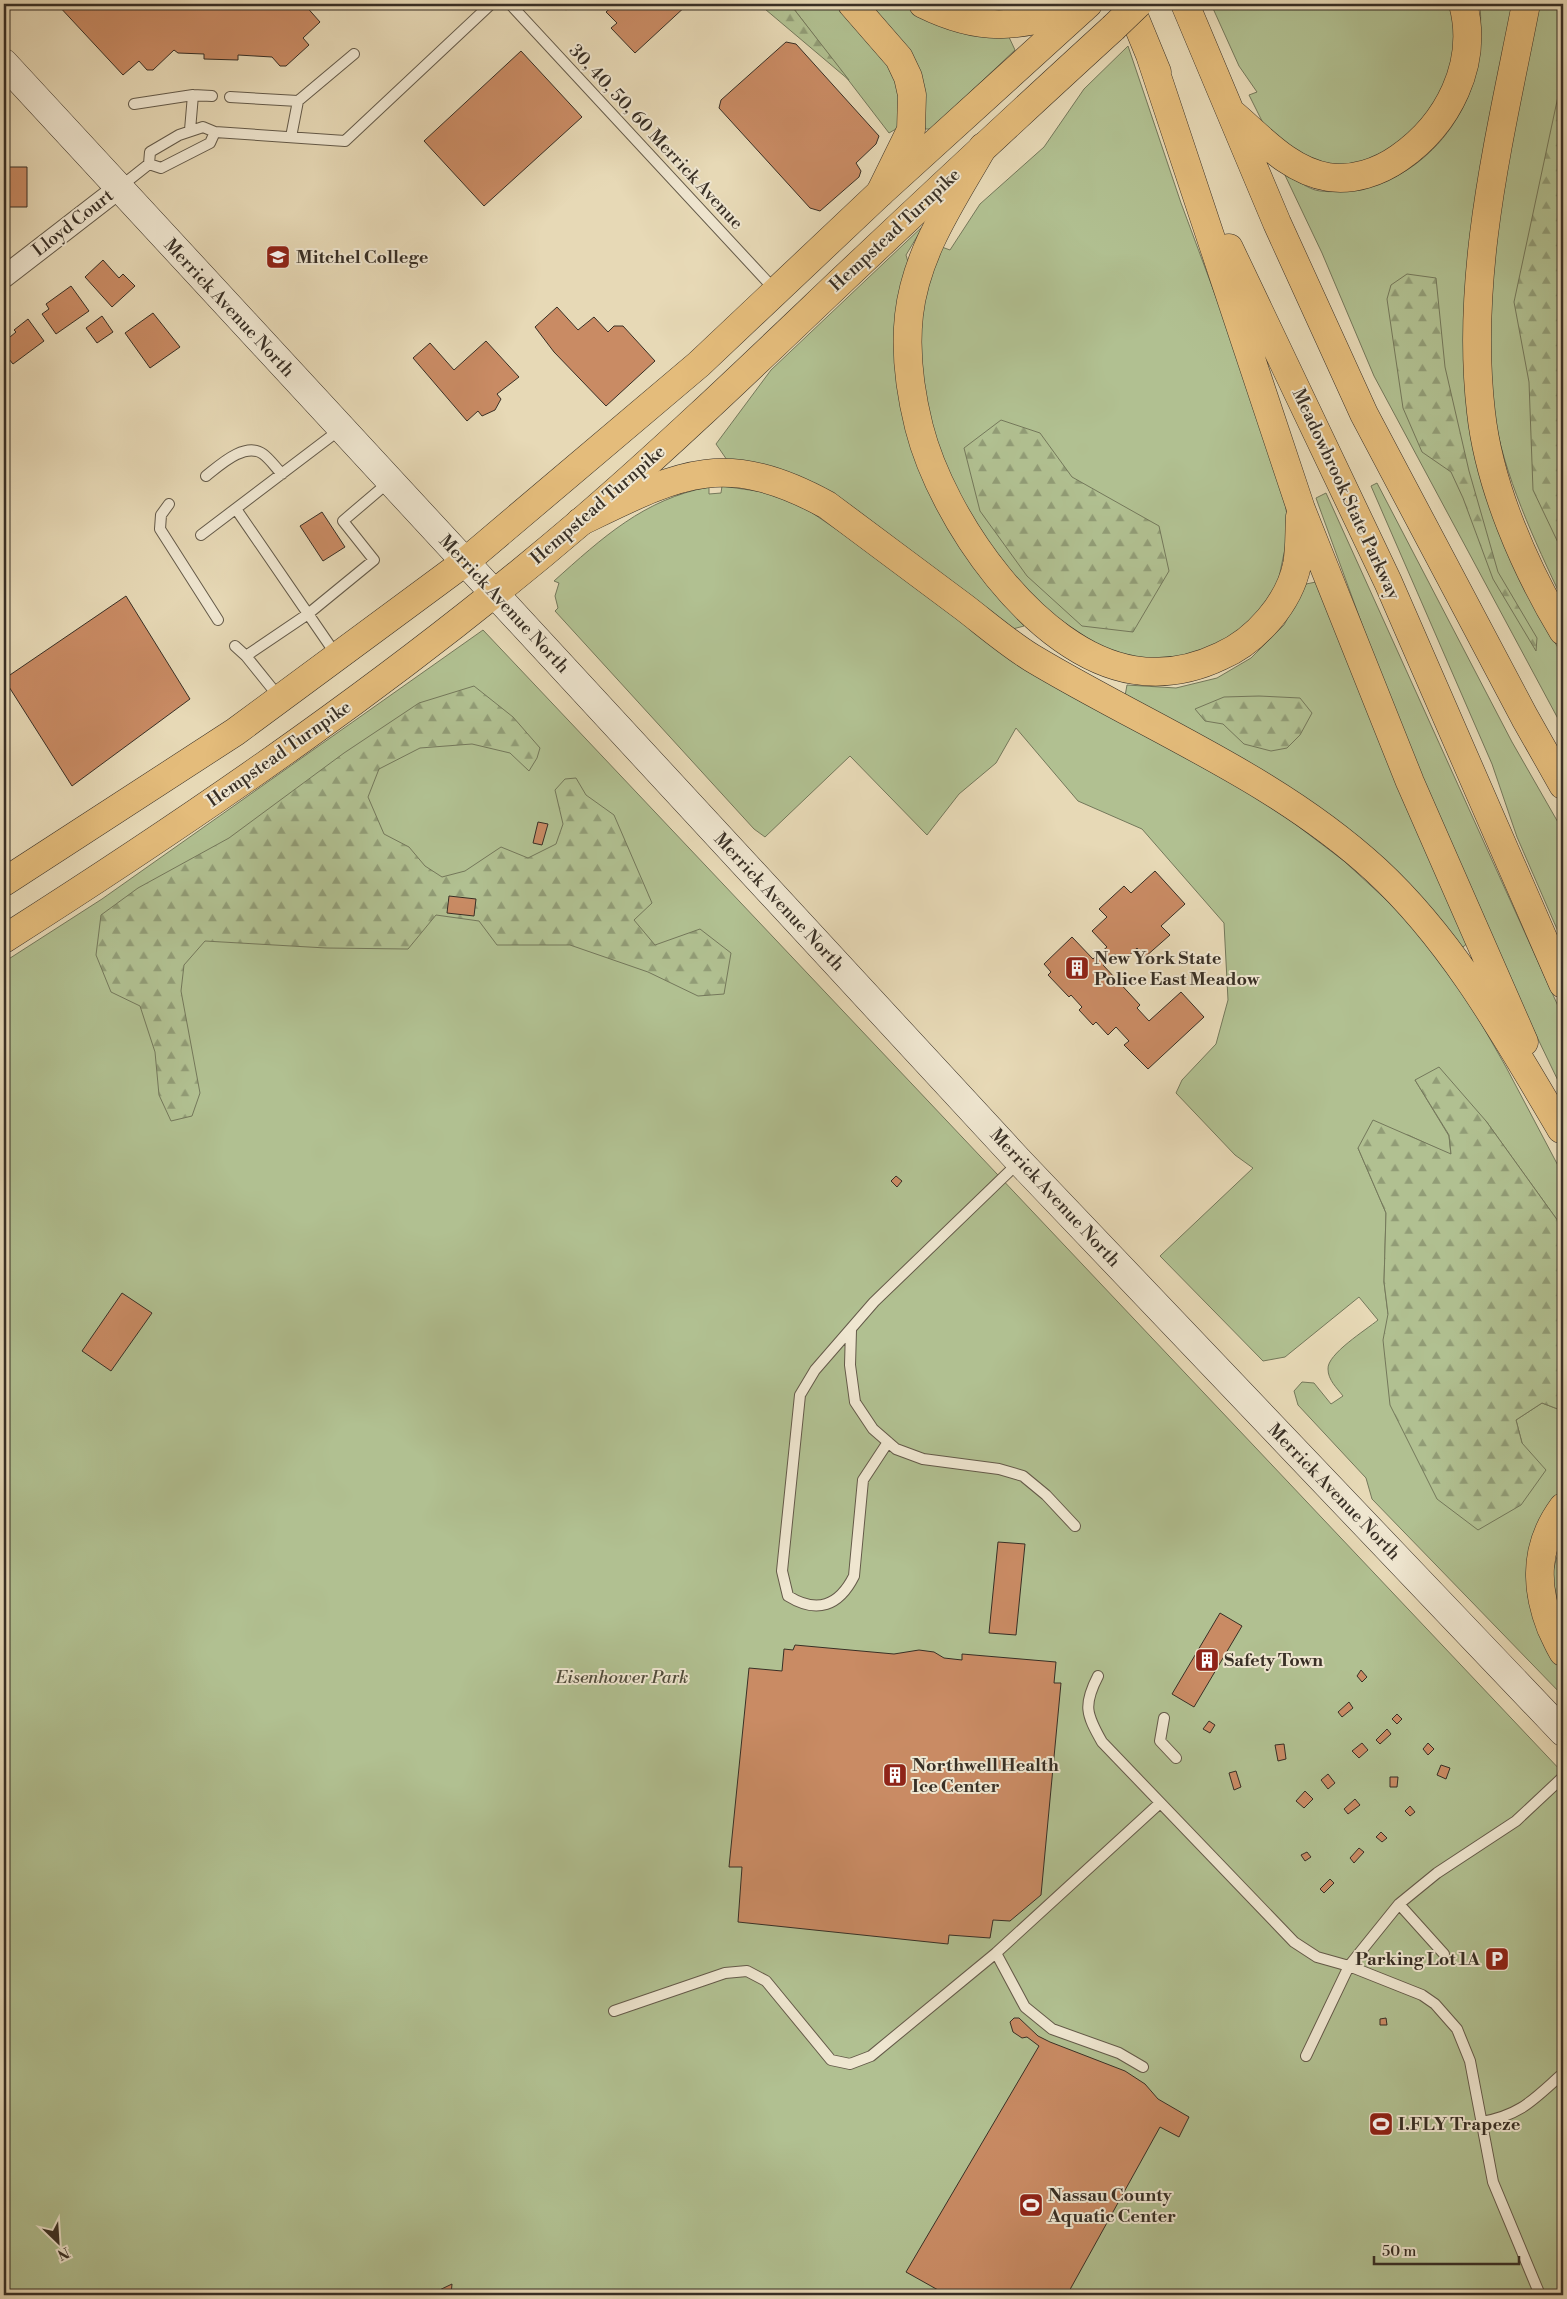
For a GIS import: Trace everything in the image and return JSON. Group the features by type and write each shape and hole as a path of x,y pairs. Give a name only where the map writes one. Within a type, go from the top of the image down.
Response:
{"main road":[{"path":"852,4 899,58 908,77 912,95 911,130 880,193"},
{"path":"923,4 947,16 973,23 1017,25 1085,6"},
{"name":"Meadowbrook State Parkway","path":"1129,4 1227,243 1388,582 1563,984"},
{"name":"Hempstead Turnpike","path":"4,939 132,856 282,754 363,695 495,593 659,453 1138,4"},
{"path":"1185,4 1277,224 1364,414 1525,718 1563,785"},
{"path":"1230,112 1286,159 1309,172 1328,177 1347,178 1364,175 1387,167 1420,144 1444,114 1460,80 1467,42 1464,4"},
{"path":"1526,4 1496,160 1486,225 1478,302 1477,358 1481,414 1492,464 1505,506 1537,584 1563,631"},
{"name":"Hempstead Turnpike","path":"4,882 282,700 465,562 699,364 880,193 1085,6"},
{"path":"1150,55 1301,509 1410,782 1562,1131"},
{"name":"Merrick Avenue North","path":"4,63 1019,1161 1563,1732"},
{"path":"984,147 933,234 919,268 909,315 908,366 919,427 936,474 972,543 1006,586 1048,628 1093,656 1133,670 1165,672 1184,670 1234,651 1270,618 1286,594 1296,566 1301,509"},
{"path":"580,522 652,488 692,476 716,473 741,474 772,480 803,492 827,505 1030,657 1257,783 1300,810 1375,869 1417,912 1445,946 1517,1054 1562,1131"},
{"path":"1563,1507 1547,1536 1539,1571 1541,1604 1563,1652"}],"street":[{"name":"Lloyd Court","path":"4,278 119,188"}],"lane":[{"path":"119,188 149,164 150,152 190,130 203,127 215,132 345,140 491,4"},
{"name":"30, 40, 50, 60 Merrick Avenue","path":"510,4 777,292"},
{"path":"291,137 298,101 354,54"},
{"path":"134,104 193,95 212,96"},
{"path":"190,130 193,95"},
{"path":"230,97 298,101"},
{"path":"149,164 161,168 210,143 215,132"},
{"path":"201,535 342,428"},
{"path":"206,476 230,458 246,450 261,452 282,474"},
{"path":"246,656 308,614 374,560 343,521 390,480"},
{"path":"169,504 161,515 160,529 218,620"},
{"path":"236,510 338,657"},
{"path":"235,646 246,656 282,700"},
{"path":"888,1442 863,1480 854,1576 848,1588 829,1603 816,1607 800,1603 788,1596 782,1571 800,1395 815,1370 874,1302 1019,1161"},
{"path":"851,1330 850,1365 855,1402 873,1429 896,1450 923,1459 998,1469 1023,1476 1046,1495 1075,1526"},
{"path":"1098,1676 1088,1694 1089,1719 1102,1742 1294,1942 1317,1957 1349,1966 1422,1995 1435,2004 1457,2029 1470,2062 1493,2182 1540,2295"},
{"path":"1164,1718 1160,1741 1176,1758"},
{"path":"1306,2056 1349,1966 1399,1904 1437,1873 1516,1821 1563,1777"},
{"path":"614,2011 725,1973 747,1971 766,1981 831,2060 850,2064 871,2056 996,1953 1160,1803"},
{"path":"1399,1904 1444,1954"},
{"path":"996,1953 1025,2007 1052,2029 1119,2053 1142,2067"},
{"path":"1482,2122 1502,2118 1522,2110 1560,2076"}],"green space":[{"path":"759,4 790,4 849,80"},
{"path":"790,4 842,4 894,68 904,102 901,126 889,133"},
{"path":"863,4 905,4 939,25 1008,35 1015,50 931,129 925,129 924,118"},
{"path":"942,4 1019,4 1016,5 1016,16"},
{"path":"1211,4 1457,4 1457,60 1442,103 1380,161 1337,170 1297,160 1265,127 1249,95 1257,92 1239,66"},
{"path":"1479,4 1519,4 1468,345 1526,589 1563,657 1563,728 1374,376 1322,253 1283,171 1315,190 1352,190 1382,183 1409,169 1432,150 1452,126 1467,99 1476,69 1480,38 1481,16"},
{"path":"1538,4 1563,4 1563,601 1541,554 1512,483 1493,409 1488,361 1488,310 1499,206"},
{"path":"1128,46 1181,203 1280,469 1289,529 1277,587 1247,627 1208,653 1168,663 1113,655 1047,611 1008,575 974,525 944,465 926,410 920,358 921,305 939,246 950,250 980,204 1044,147 1084,89"},
{"path":"1563,73 1563,553 1533,490 1529,382 1514,302"},
{"path":"924,225 906,255 910,269 909,436 943,519 998,598 1024,626 1009,630 727,460 716,444 771,370"},
{"path":"1407,274 1436,278 1445,367 1469,471 1498,572 1537,638 1536,651 1493,579 1463,498 1451,472 1422,452 1403,408 1387,299 1391,285"},
{"path":"1001,420 1040,433 1072,477 1159,526 1169,571 1133,632 1082,626 1027,576 980,511 964,448"},
{"path":"1377,483 1512,742 1563,831 1563,943 1517,837 1492,764 1371,486"},
{"path":"722,486 770,493 808,510 849,538 1018,664 1270,805 1344,861 1408,920 1461,988 1506,1067 1563,1175 1563,1228 1486,1121 1415,1080 1449,1136 1451,1155 1408,1135 1358,1148 1386,1213 1384,1282 1388,1314 1522,1443 1516,1420 1542,1403 1563,1411 1563,1491 1559,1494 1531,1544 1528,1597 1544,1645 1563,1671 1563,1696 1372,1499 1366,1478 1298,1405 1294,1391 1302,1382 1314,1383 1331,1404 1343,1396 1330,1377 1329,1363 1340,1350 1378,1320 1359,1297 1285,1357 1263,1361 1160,1256 1253,1168 1235,1155 1176,1093 1182,1080 1216,1044 1228,1000 1224,923 1142,829 1078,801 1016,728 996,763 959,794 927,835 850,756 765,837 754,829 555,611 558,608 555,596 559,583 554,581 625,522 664,501 686,493 709,487 709,494 721,493"},
{"path":"1326,493 1563,1017 1563,1091 1513,987 1391,704 1316,498"},
{"path":"1316,582 1468,943 1459,950 1431,911 1125,696 1127,685 1176,688 1217,678 1251,658 1284,625 1306,584"},
{"name":"Eisenhower Park","path":"483,630 1563,1773 1563,2295 4,2295 4,962 102,899"},
{"path":"474,686 513,717 540,748 537,758 529,771 510,753 472,744 420,748 379,769 368,797 384,834 409,847 425,866 442,877 465,871 501,847 528,858 556,844 563,824 555,790 565,779 576,778 586,795 614,815 652,903 634,920 655,945 700,929 731,953 724,994 698,996 648,972 570,945 497,945 479,921 436,915 408,949 326,948 205,941 184,965 181,991 200,1093 192,1116 171,1121 159,1095 155,1052 140,1006 111,992 96,955 101,915 138,888 229,838 344,753 419,703"},
{"path":"1224,697 1300,698 1312,713 1300,735 1287,748 1271,751 1244,744 1223,724 1205,721 1195,709"},
{"path":"1439,1067 1486,1121 1563,1228 1563,1411 1542,1403 1516,1420 1522,1443 1546,1470 1521,1505 1478,1530 1437,1499 1390,1405 1383,1340 1388,1314 1384,1282 1386,1213 1358,1148 1373,1120 1451,1154 1449,1135 1415,1080"},
{"path":"1563,1534 1563,1628 1552,1575"}],"building":[{"path":"57,4 304,4 320,22 303,38 309,45 286,66 280,66 272,57 238,55 238,60 204,59 204,54 178,53 174,50 153,70 147,70 139,61 123,75"},
{"path":"559,4 573,4 566,10"},
{"path":"615,4 688,4 635,53 611,28 617,23 606,12"},
{"path":"786,42 796,44 879,136 876,144 856,163 861,171 859,177 820,211 810,208 719,108 721,100"},
{"path":"521,51 582,117 484,206 424,141"},
{"path":"4,167 27,167 27,207 4,207"},
{"path":"103,260 119,278 123,274 135,286 112,307 85,277"},
{"path":"71,286 89,311 56,334 42,314 49,309 46,304"},
{"path":"557,307 578,330 594,317 608,332 614,326 623,326 655,361 606,406 554,352 535,327"},
{"path":"153,313 180,347 150,368 125,333"},
{"path":"102,316 113,332 97,343 86,328"},
{"path":"28,319 44,341 13,364 4,353 4,342 16,332 14,330"},
{"path":"486,341 519,377 497,394 501,399 495,410 482,416 478,411 467,421 413,358 430,343 454,370"},
{"path":"322,512 345,547 323,561 300,526"},
{"path":"126,596 190,699 72,786 4,679"},
{"path":"538,822 548,824 542,845 533,843"},
{"name":"New York State Police East Meadow","path":"1155,871 1185,904 1161,926 1170,935 1145,957 1137,948 1122,962 1115,954 1103,965 1140,1005 1137,1008 1149,1021 1181,992 1204,1017 1148,1069 1124,1045 1129,1041 1116,1027 1108,1035 1096,1022 1093,1025 1079,1010 1082,1007 1071,995 1069,997 1048,975 1051,972 1044,964 1072,937 1093,959 1107,947 1092,931 1107,917 1099,909 1124,886 1131,893"},
{"path":"449,896 476,899 474,916 447,913"},
{"path":"896,1176 902,1181 897,1187 891,1181"},
{"path":"122,1293 152,1313 111,1371 82,1351"},
{"path":"998,1542 1025,1544 1016,1635 989,1633"},
{"name":"Safety Town","path":"1220,1613 1242,1626 1194,1707 1172,1694"},
{"name":"Northwell Health Ice Center","path":"795,1645 894,1654 919,1650 934,1652 944,1658 962,1660 962,1654 1056,1662 1054,1683 1061,1683 1041,1895 1010,1921 993,1920 990,1938 949,1935 948,1944 738,1922 742,1867 729,1867 749,1668 782,1671 784,1649 793,1650"},
{"path":"1361,1670 1367,1677 1362,1682 1357,1676"},
{"path":"1349,1702 1353,1708 1342,1717 1338,1712"},
{"path":"1397,1714 1402,1719 1397,1724 1392,1719"},
{"path":"1209,1721 1215,1725 1210,1733 1203,1729"},
{"path":"1387,1729 1391,1734 1380,1744 1376,1740"},
{"path":"1362,1743 1368,1750 1359,1758 1352,1751"},
{"path":"1428,1743 1434,1749 1428,1755 1423,1749"},
{"path":"1284,1744 1286,1759 1278,1761 1275,1745"},
{"path":"1441,1765 1450,1768 1446,1779 1437,1775"},
{"path":"1236,1771 1241,1787 1234,1790 1229,1773"},
{"path":"1328,1774 1335,1783 1328,1789 1321,1780"},
{"path":"1390,1777 1398,1777 1397,1787 1390,1787"},
{"path":"1305,1791 1313,1799 1304,1808 1296,1801"},
{"path":"1355,1799 1360,1805 1348,1814 1344,1809"},
{"path":"1410,1806 1415,1812 1410,1816 1405,1811"},
{"path":"1381,1832 1387,1838 1382,1842 1376,1837"},
{"path":"1359,1848 1364,1852 1354,1863 1350,1858"},
{"path":"1307,1852 1311,1857 1305,1861 1301,1855"},
{"path":"1330,1879 1334,1883 1324,1893 1320,1889"},
{"name":"Nassau County Aquatic Center","path":"1014,2018 1019,2018 1038,2036 1050,2042 1125,2071 1145,2084 1158,2099 1189,2117 1179,2137 1160,2127 1067,2295 947,2295 906,2272 1039,2046 1027,2037 1022,2038 1013,2032 1010,2022"},
{"path":"1386,2018 1387,2025 1380,2025 1380,2019"},
{"path":"452,2284 451,2295 429,2295"}],"place":[{"name":"Mitchel College","path":"278,257"},
{"name":"New York State Police East Meadow","path":"1077,968"},
{"name":"Safety Town","path":"1207,1660"},
{"name":"Northwell Health Ice Center","path":"895,1775"},
{"name":"Parking Lot 1A","path":"1497,1959"},
{"name":"I.FLY Trapeze","path":"1381,2124"},
{"name":"Nassau County Aquatic Center","path":"1031,2205"}]}
